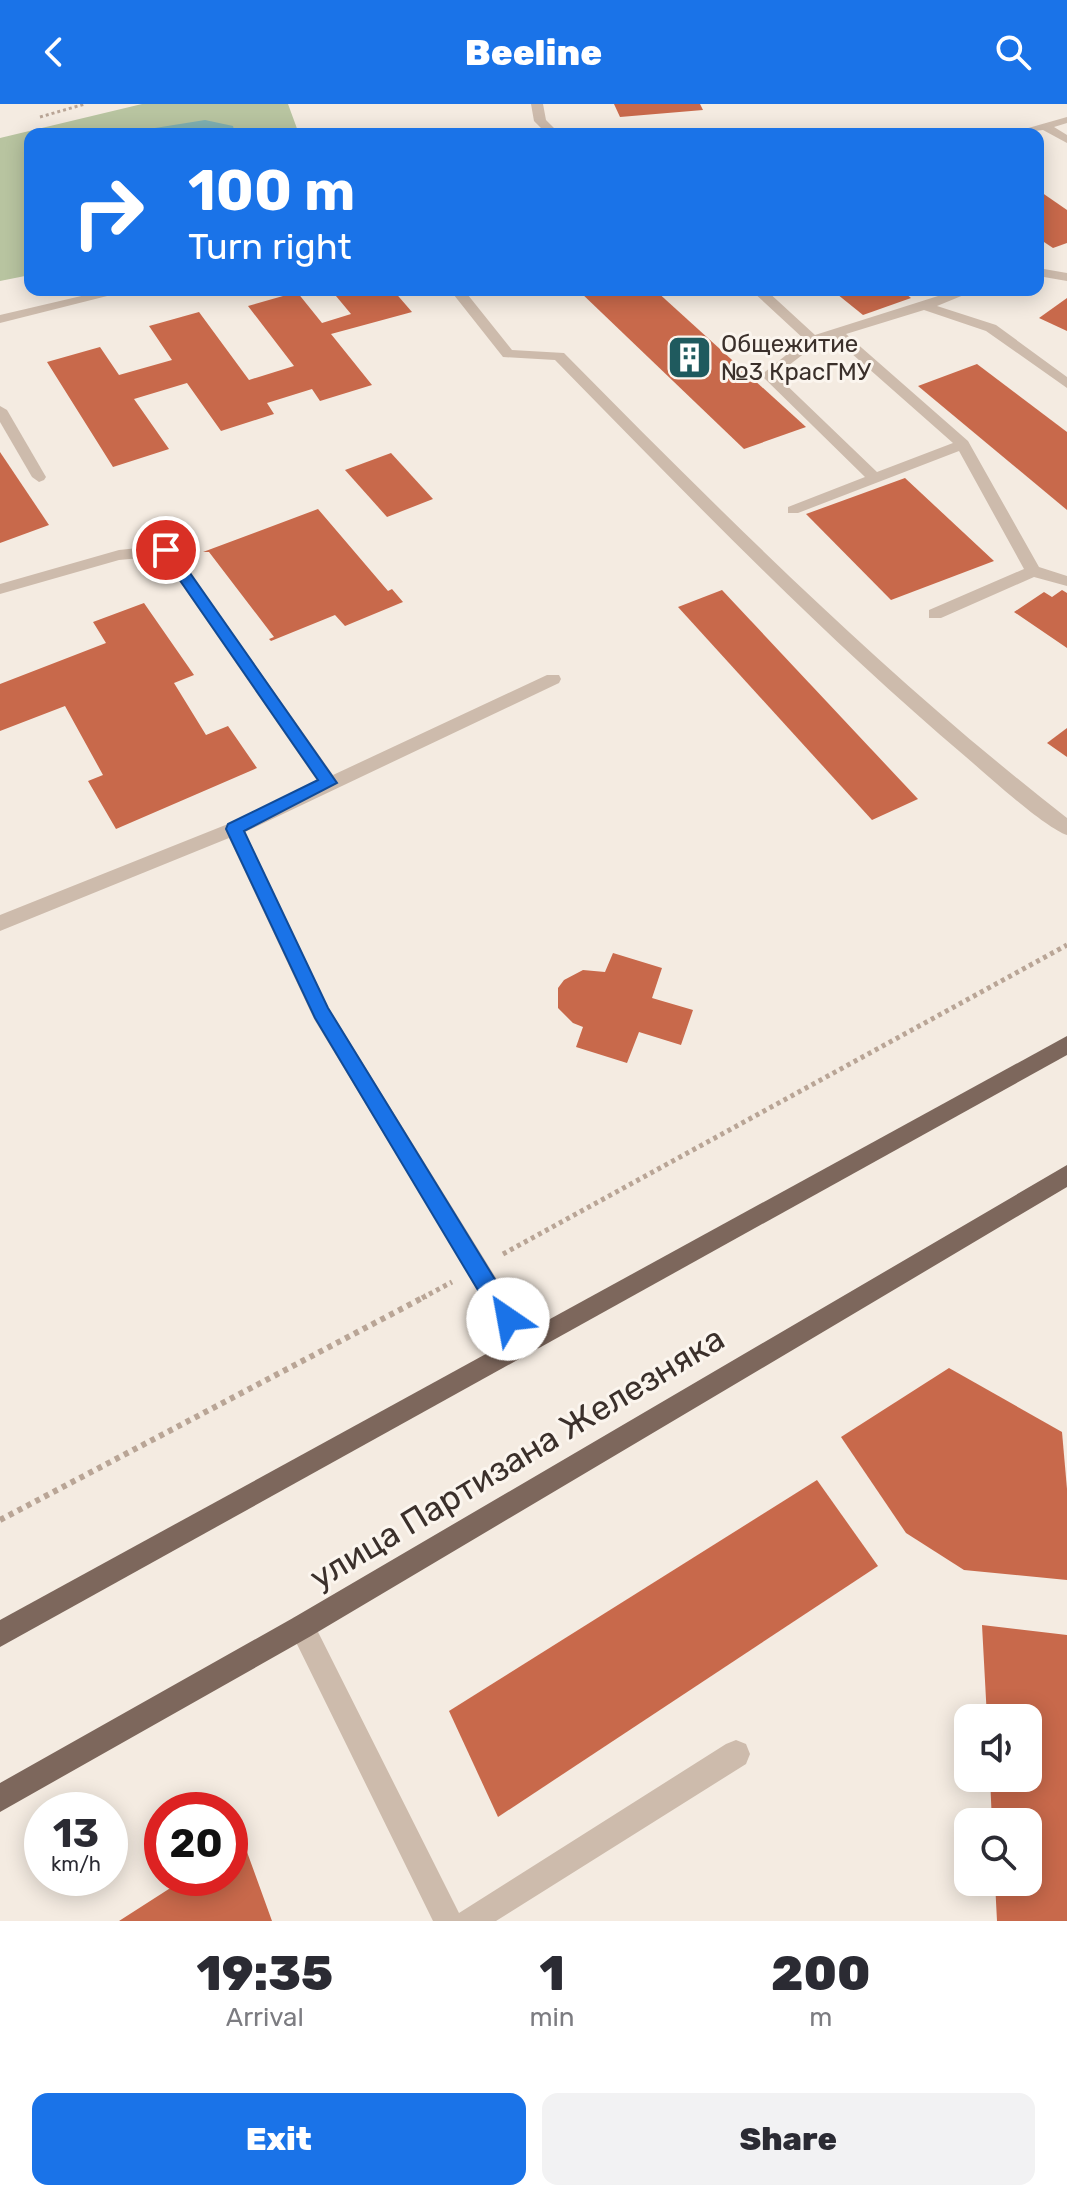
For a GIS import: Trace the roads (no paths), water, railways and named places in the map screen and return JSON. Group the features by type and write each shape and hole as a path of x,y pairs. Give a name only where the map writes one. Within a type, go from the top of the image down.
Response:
{"main road":[{"path":"0,1634 1067,1045"},
{"name":"улица Партизана Железняка","path":"0,1798 302,1627 1067,1175"}],"lane":[{"path":"537,104 540,121 548,128"},
{"path":"1034,128 1067,120"},
{"path":"1044,125 1067,140"},
{"path":"1044,272 1067,277"},
{"path":"0,319 98,296"},
{"path":"462,296 508,354 559,356 764,564 979,762 1067,828"},
{"path":"765,296 813,340"},
{"path":"875,478 768,375 813,340 952,296"},
{"path":"924,306 991,328 1067,384"},
{"path":"837,333 963,444 1033,571"},
{"path":"0,410 39,477"},
{"path":"793,510 963,444"},
{"path":"0,589 119,555 166,550 329,783"},
{"path":"935,614 1033,571 1067,581"},
{"path":"0,923 234,829 553,679"},
{"path":"234,829 321,1013 524,1344"},
{"path":"302,1627 448,1921"},
{"path":"470,1921 736,1754"}],"water":[{"path":"205,120 234,128 155,128"}],"place":[{"name":"Общежитие №3 КрасГМУ","path":"690,358"}]}
